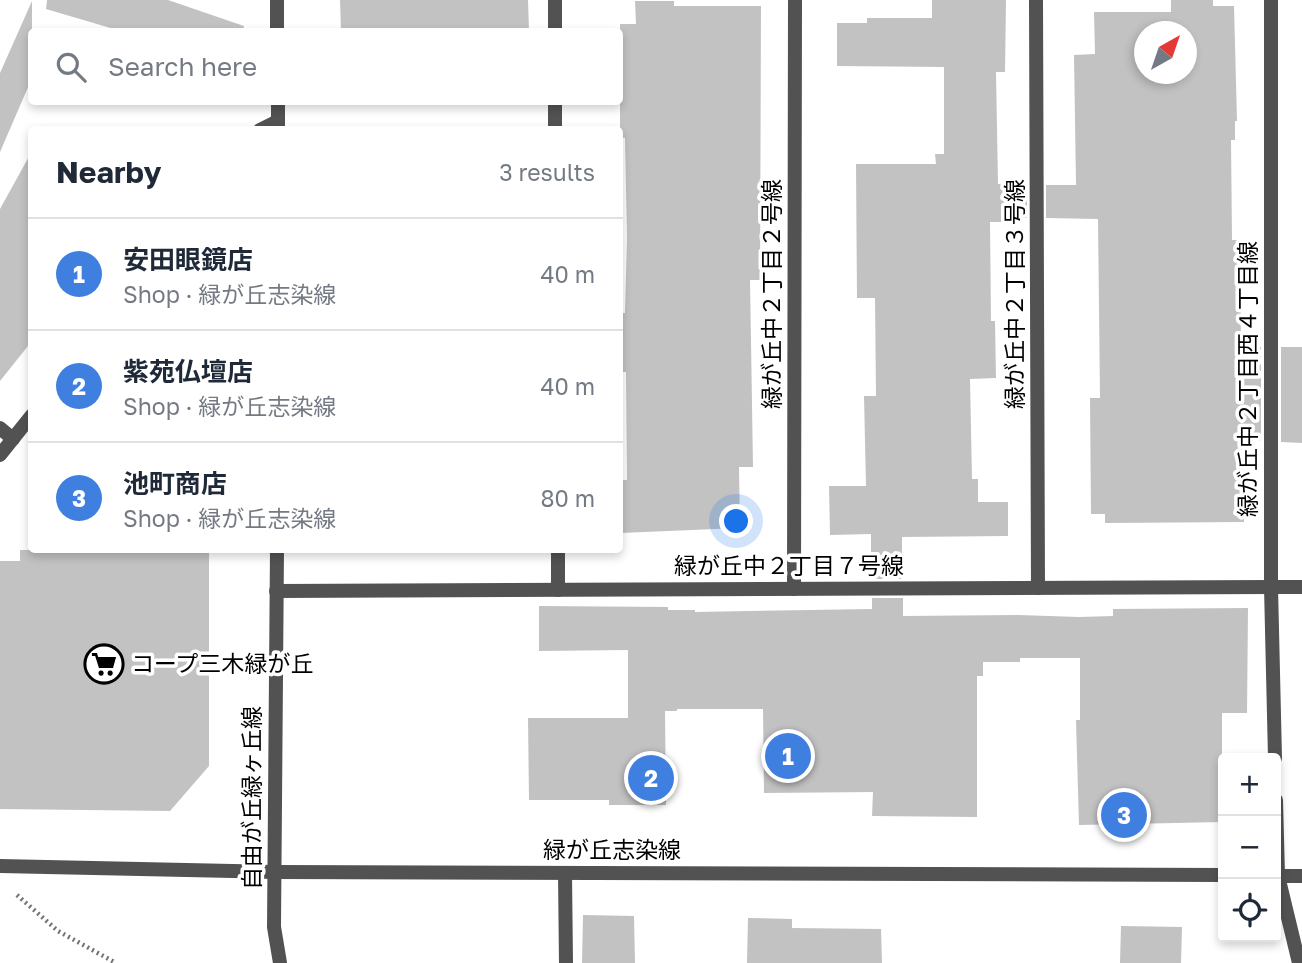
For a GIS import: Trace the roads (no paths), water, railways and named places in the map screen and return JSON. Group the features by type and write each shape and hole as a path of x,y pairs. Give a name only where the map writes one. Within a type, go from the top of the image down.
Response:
{"street":[{"path":"277,0 277,28"},
{"path":"555,0 555,28"},
{"name":"緑が丘中２丁目２号線","path":"794,589 795,0"},
{"name":"緑が丘中２丁目３号線","path":"1037,0 1038,588"},
{"name":"緑が丘中２丁目西４丁目線","path":"1270,0 1271,587 1275,753"},
{"path":"278,105 278,125"},
{"path":"555,105 555,126"},
{"path":"0,455 28,420"},
{"path":"0,428 13,439"},
{"name":"自由が丘緑ヶ丘線","path":"277,553 274,927 280,963"},
{"path":"558,553 558,590"},
{"name":"緑が丘中２丁目７号線","path":"276,591 1302,586"},
{"name":"緑が丘志染線","path":"0,866 275,872 1218,875"},
{"path":"565,873 565,963"},
{"path":"1281,876 1302,876"},
{"path":"1278,879 1300,963"}],"place":[{"name":"コープ三木緑が丘","path":"104,664"},
{"name":"安田眼鏡店","path":"788,756"},
{"name":"紫苑仏壇店","path":"651,778"},
{"name":"池町商店","path":"1124,815"}]}
